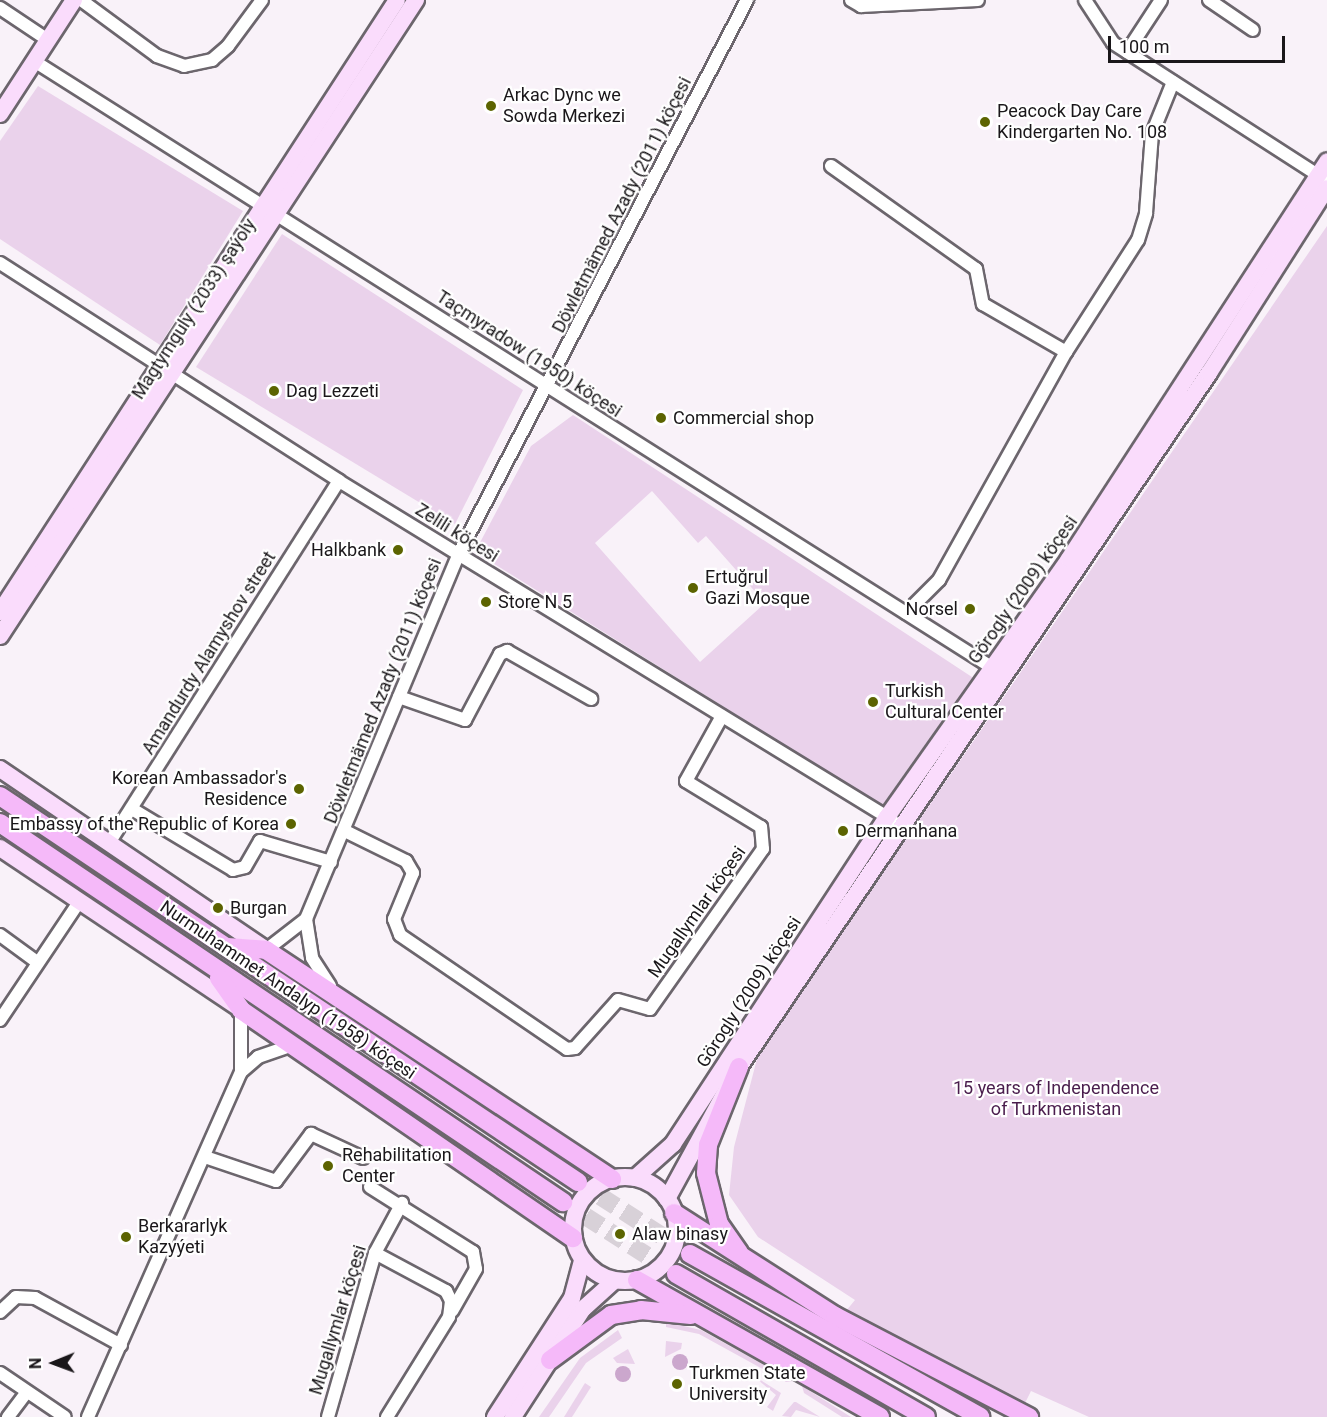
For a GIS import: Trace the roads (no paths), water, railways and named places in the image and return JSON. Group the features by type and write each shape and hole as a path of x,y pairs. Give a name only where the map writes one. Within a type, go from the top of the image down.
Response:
{"main road":[{"name":"Nurmuhammet Andalyp (1958) köçesi","path":"0,796 378,1052 578,1182"},
{"name":"Nurmuhammet Andalyp (1958) köçesi","path":"0,823 356,1066 562,1202"},
{"path":"225,947 266,950 364,1018 612,1179"},
{"path":"213,968 241,1010 573,1238"},
{"path":"364,1018 378,1052"},
{"path":"292,1045 356,1066"},
{"path":"739,1067 708,1145 706,1173 719,1224 756,1268"},
{"path":"670,1206 756,1268 854,1326 1029,1417"},
{"path":"690,1254 980,1417"},
{"path":"676,1274 926,1417"},
{"path":"637,1280 880,1417"},
{"path":"550,1360 593,1324 620,1313 665,1311 713,1322"}],"street":[{"path":"0,114 74,0"},
{"path":"81,0 157,56 184,66 212,60 228,46 262,0"},
{"name":"Magtymguly (2033) şaýoly","path":"272,210 397,0"},
{"name":"Magtymguly (2033) şaýoly","path":"0,636 272,210 416,0"},
{"name":"Döwletmämed Azady (2011) köçesi","path":"266,950 306,919 345,831 458,555 547,388 747,0"},
{"path":"851,0 861,6 978,0"},
{"path":"1085,0 1113,43 1325,176"},
{"path":"1127,52 1161,0"},
{"path":"1209,0 1253,30"},
{"path":"0,8 48,40"},
{"name":"Taçmyradow (1950) köçesi","path":"33,62 272,210 547,388 999,672"},
{"path":"906,613 939,580 1066,351 1138,240 1146,213 1152,134 1173,82"},
{"path":"831,166 976,269 983,304 1066,351"},
{"name":"Görogly (2009) köçesi","path":"635,1178 673,1144 999,672 1325,176"},
{"name":"Zelili köçesi","path":"0,264 339,481 894,821"},
{"name":"Magtymguly (2033) şaýoly","path":"0,612 167,373"},
{"name":"Amandurdy Alamyshov street","path":"110,843 339,481"},
{"path":"399,697 465,720 500,654 507,651 591,699"},
{"name":"Mugallymlar köçesi","path":"345,831 406,861 413,873 394,919 400,935 546,1033 575,1048 618,1000 650,1009 764,849 761,827 686,781 722,716"},
{"path":"0,769 266,950"},
{"path":"132,808 233,870 245,867 260,841 331,862"},
{"name":"Görogly (2009) köçesi","path":"670,1206 739,1067 894,821"},
{"path":"0,848 241,1010 241,1072 88,1417"},
{"path":"0,1020 79,902"},
{"path":"306,919 321,978 364,1018"},
{"path":"0,935 37,962"},
{"path":"241,1072 258,1057 292,1045"},
{"path":"205,1157 276,1181 311,1134 363,1158"},
{"path":"635,1178 670,1206 676,1236 668,1258 637,1280 614,1281 582,1260 573,1238 581,1201 612,1179 635,1178"},
{"path":"370,1187 402,1203 477,1260 448,1317 387,1417"},
{"name":"Mugallymlar köçesi","path":"328,1417 375,1253 402,1203"},
{"path":"375,1253 446,1291 451,1301 448,1317"},
{"path":"495,1417 572,1298 582,1260"},
{"path":"513,1417 583,1309 614,1281"},
{"path":"0,1312 16,1297 35,1298 121,1345"},
{"path":"0,1373 65,1417"},
{"path":"8,1417 27,1392"}],"tunnel":[{"path":"578,1182 690,1254"},
{"path":"563,1202 676,1274"}],"place":[{"name":"Arkac Dync we Sowda Merkezi","path":"491,106"},
{"name":"Peacock Day Care Kindergarten No. 108","path":"985,122"},
{"name":"Dag Lezzeti","path":"274,391"},
{"name":"Commercial shop","path":"661,418"},
{"name":"Halkbank","path":"398,550"},
{"name":"Ertuğrul Gazi Mosque","path":"693,588"},
{"name":"Store N 5","path":"486,602"},
{"name":"Norsel","path":"970,609"},
{"name":"Turkish Cultural Center","path":"873,702"},
{"name":"Korean Ambassador's Residence","path":"299,789"},
{"name":"Embassy of the Republic of Korea","path":"291,824"},
{"name":"Dermanhana","path":"843,831"},
{"name":"Burgan","path":"218,908"},
{"name":"Rehabilitation Center","path":"328,1166"},
{"name":"Alaw binasy","path":"620,1234"},
{"name":"Berkararlyk Kazyýeti","path":"126,1237"},
{"name":"Turkmen State University","path":"677,1384"}],"park label":[{"name":"15 years of Independence of Turkmenistan","path":"1056,1099"}]}
